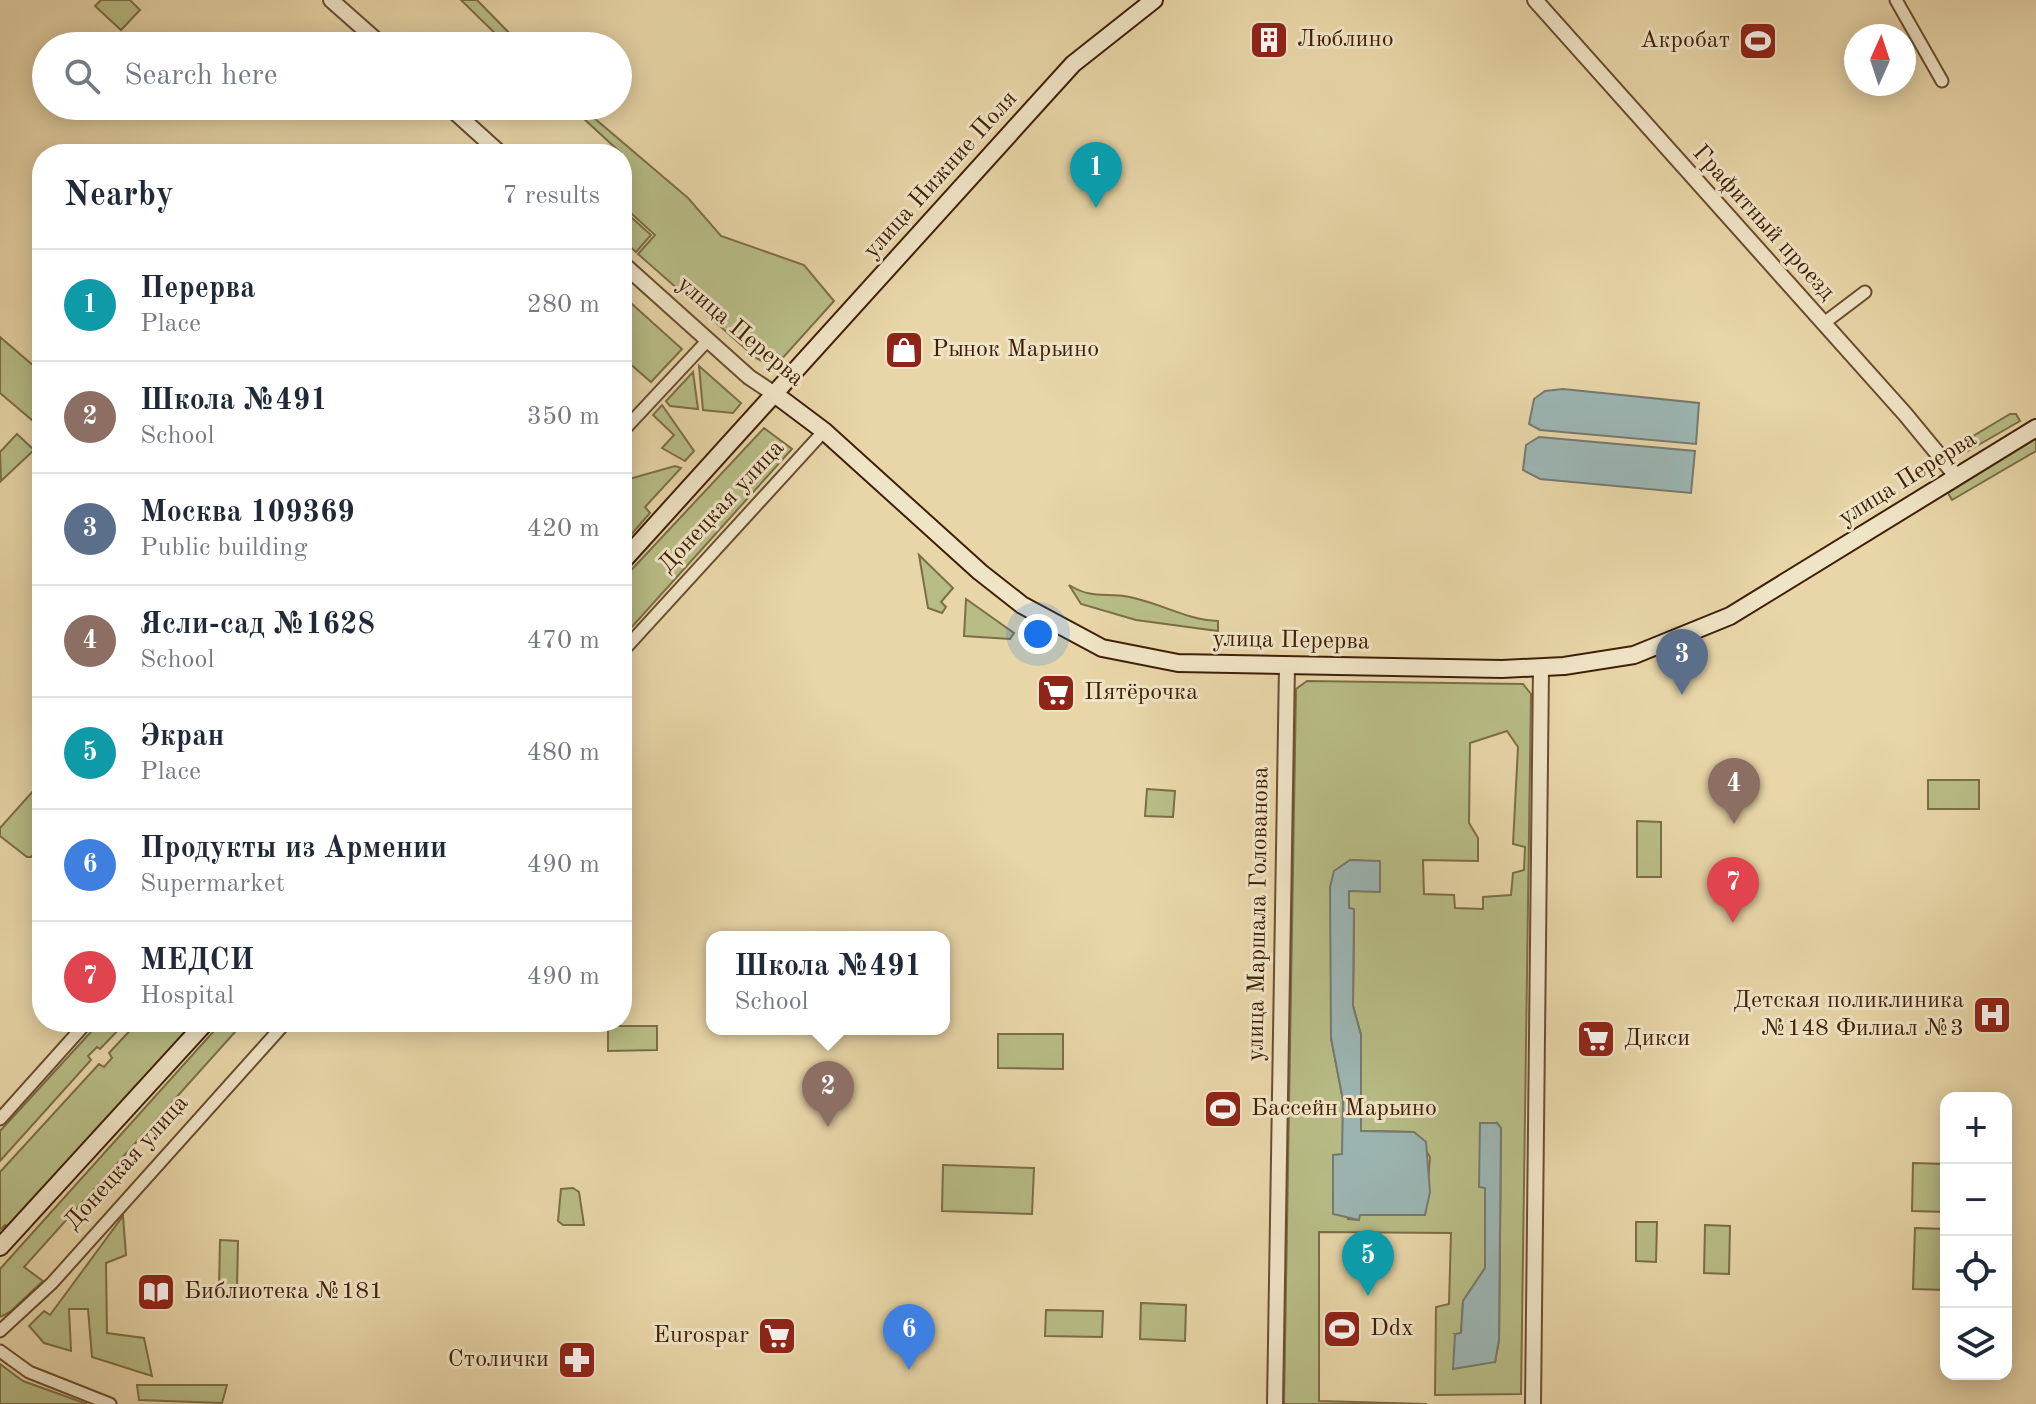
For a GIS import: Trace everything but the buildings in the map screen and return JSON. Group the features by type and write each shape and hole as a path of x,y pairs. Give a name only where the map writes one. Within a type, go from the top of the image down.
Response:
{"main road":[{"name":"улица Нижние Поля","path":"776,395 1073,64 1154,0"},
{"name":"улица Перерва","path":"776,395 824,431 980,572 1053,624 1102,648 1178,663 1541,668 1634,655 1730,616 2036,428"},
{"name":"Донецкая улица","path":"632,551 776,395"},
{"name":"Донецкая улица","path":"0,1247 197,1032"}],"street":[{"path":"331,0 367,32"},
{"name":"Графитный проезд","path":"1535,0 1824,323 1957,477"},
{"path":"1896,0 1942,81"},
{"path":"463,120 490,144"},
{"name":"улица Перерва","path":"632,272 776,395"},
{"path":"1824,323 1865,292"},
{"path":"632,421 708,340"},
{"name":"Донецкая улица","path":"632,641 824,431"},
{"name":"улица Маршала Голованова","path":"1275,1404 1287,665"},
{"path":"1533,1404 1541,668"},
{"path":"0,1119 78,1032"},
{"name":"Донецкая улица","path":"0,1331 52,1283 277,1032"},
{"path":"0,1351 29,1372 110,1404"}],"green space":[{"path":"101,0 130,0 140,10 121,30 95,6"},
{"path":"461,0 477,0 508,32 494,32"},
{"path":"585,120 596,120 625,144 611,144"},
{"path":"632,150 688,198 721,236 804,265 834,301 780,361 769,365 756,358 638,254 655,235 632,214"},
{"path":"632,218 651,235 636,252 632,248"},
{"path":"632,304 682,349 651,382 632,366"},
{"path":"0,337 32,364 32,420 0,393"},
{"path":"699,366 741,403 733,413 703,410"},
{"path":"693,372 698,409 670,406 666,401"},
{"path":"662,405 694,451 685,461 662,448 674,435 653,415"},
{"path":"2010,414 2016,414 2020,421 1961,455 1950,450"},
{"path":"764,428 792,449 632,627 632,569"},
{"path":"17,434 32,448 32,452 1,481 0,452"},
{"path":"2036,437 2036,451 1952,500 1948,493"},
{"path":"675,466 681,468 645,507 650,513 632,534 632,478"},
{"path":"919,555 953,588 941,602 946,607 942,613 928,608"},
{"path":"1069,585 1086,593 1125,596 1196,618 1218,621 1218,631 1136,620 1081,604"},
{"path":"966,599 1014,633 1010,639 964,636"},
{"path":"1307,681 1523,684 1531,694 1521,1394 1435,1395 1436,1307 1449,1304 1451,1233 1319,1232 1319,1401 1427,1404 1284,1404 1296,689","holes":["1507,731 1518,747 1513,844 1525,847 1524,870 1513,873 1511,895 1483,897 1483,909 1455,908 1454,895 1424,894 1423,860 1478,861 1478,838 1469,823 1470,743","1350,860 1380,862 1380,891 1349,891 1349,908 1354,910 1353,1006 1361,1035 1361,1131 1414,1132 1430,1157 1425,1215 1359,1215 1358,1220 1348,1219 1343,1100 1331,1038","1497,1123 1501,1128 1499,1340 1495,1362 1455,1334 1461,1334 1463,1301 1485,1268 1485,1187 1480,1187"]},
{"path":"1928,780 1979,780 1979,809 1928,809"},
{"path":"1147,789 1175,791 1173,817 1145,816"},
{"path":"32,792 32,856 27,857 0,836 0,828"},
{"path":"1637,821 1661,822 1661,877 1637,877"},
{"path":"632,1026 657,1026 657,1050 608,1051 608,1032 632,1032"},
{"path":"91,1032 116,1032 100,1049 97,1047 88,1056 91,1060 0,1161 0,1131"},
{"path":"129,1032 186,1032 10,1228 5,1225 0,1230 0,1172 99,1064 104,1067 112,1058 109,1053"},
{"path":"213,1032 235,1032 24,1267 43,1281 10,1312 0,1317 0,1269"},
{"path":"998,1034 1063,1034 1063,1069 998,1068"},
{"path":"1913,1163 1940,1164 1940,1212 1912,1211"},
{"path":"943,1165 1034,1168 1032,1214 942,1211"},
{"path":"573,1188 579,1192 584,1225 563,1225 558,1221 561,1189"},
{"path":"123,1216 126,1255 106,1263 107,1333 144,1338 152,1376 92,1357 88,1309 69,1309 71,1351 44,1343 29,1326 44,1311 50,1315"},
{"path":"1636,1222 1657,1222 1656,1262 1636,1261"},
{"path":"1705,1225 1730,1226 1729,1274 1704,1273"},
{"path":"1915,1228 1940,1229 1940,1290 1913,1289"},
{"path":"220,1240 238,1241 237,1288 219,1288"},
{"path":"1141,1303 1186,1305 1185,1341 1140,1339"},
{"path":"1046,1310 1103,1311 1102,1337 1045,1336"},
{"path":"0,1364 23,1381 87,1404 0,1404"},
{"path":"137,1385 227,1385 222,1403 139,1400"}],"water":[{"path":"1563,389 1699,403 1696,444 1540,430 1529,424 1534,399 1545,391"},
{"path":"1539,437 1695,451 1691,493 1540,479 1523,470 1526,445"},
{"path":"1350,860 1380,861 1380,892 1349,891 1349,908 1354,909 1353,1006 1361,1035 1361,1131 1414,1132 1426,1142 1430,1192 1425,1215 1360,1215 1359,1220 1333,1214 1333,1155 1342,1154 1343,1100 1331,1038 1330,887 1334,871"},
{"path":"1480,1123 1497,1123 1501,1128 1499,1340 1495,1362 1453,1369 1455,1334 1461,1333 1463,1301 1485,1268 1485,1188 1479,1187"}],"place":[{"name":"Люблино","path":"1269,40"},
{"name":"Акробат","path":"1758,41"},
{"name":"Перерва","path":"1096,208"},
{"name":"Рынок Марьино","path":"904,350"},
{"name":"Пятёрочка","path":"1056,693"},
{"name":"Москва 109369","path":"1682,695"},
{"name":"Ясли-сад №1628","path":"1734,824"},
{"name":"МЕДСИ","path":"1733,923"},
{"name":"Детская поликлиника №148 Филиал №3","path":"1992,1015"},
{"name":"Дикси","path":"1596,1039"},
{"name":"Бассейн Марьино","path":"1223,1109"},
{"name":"Школа №491","path":"828,1127"},
{"name":"Библиотека №181","path":"156,1292"},
{"name":"Экран","path":"1368,1296"},
{"name":"Ddx","path":"1342,1329"},
{"name":"Eurospar","path":"777,1336"},
{"name":"Столички","path":"577,1360"},
{"name":"Продукты из Армении","path":"909,1370"}]}
